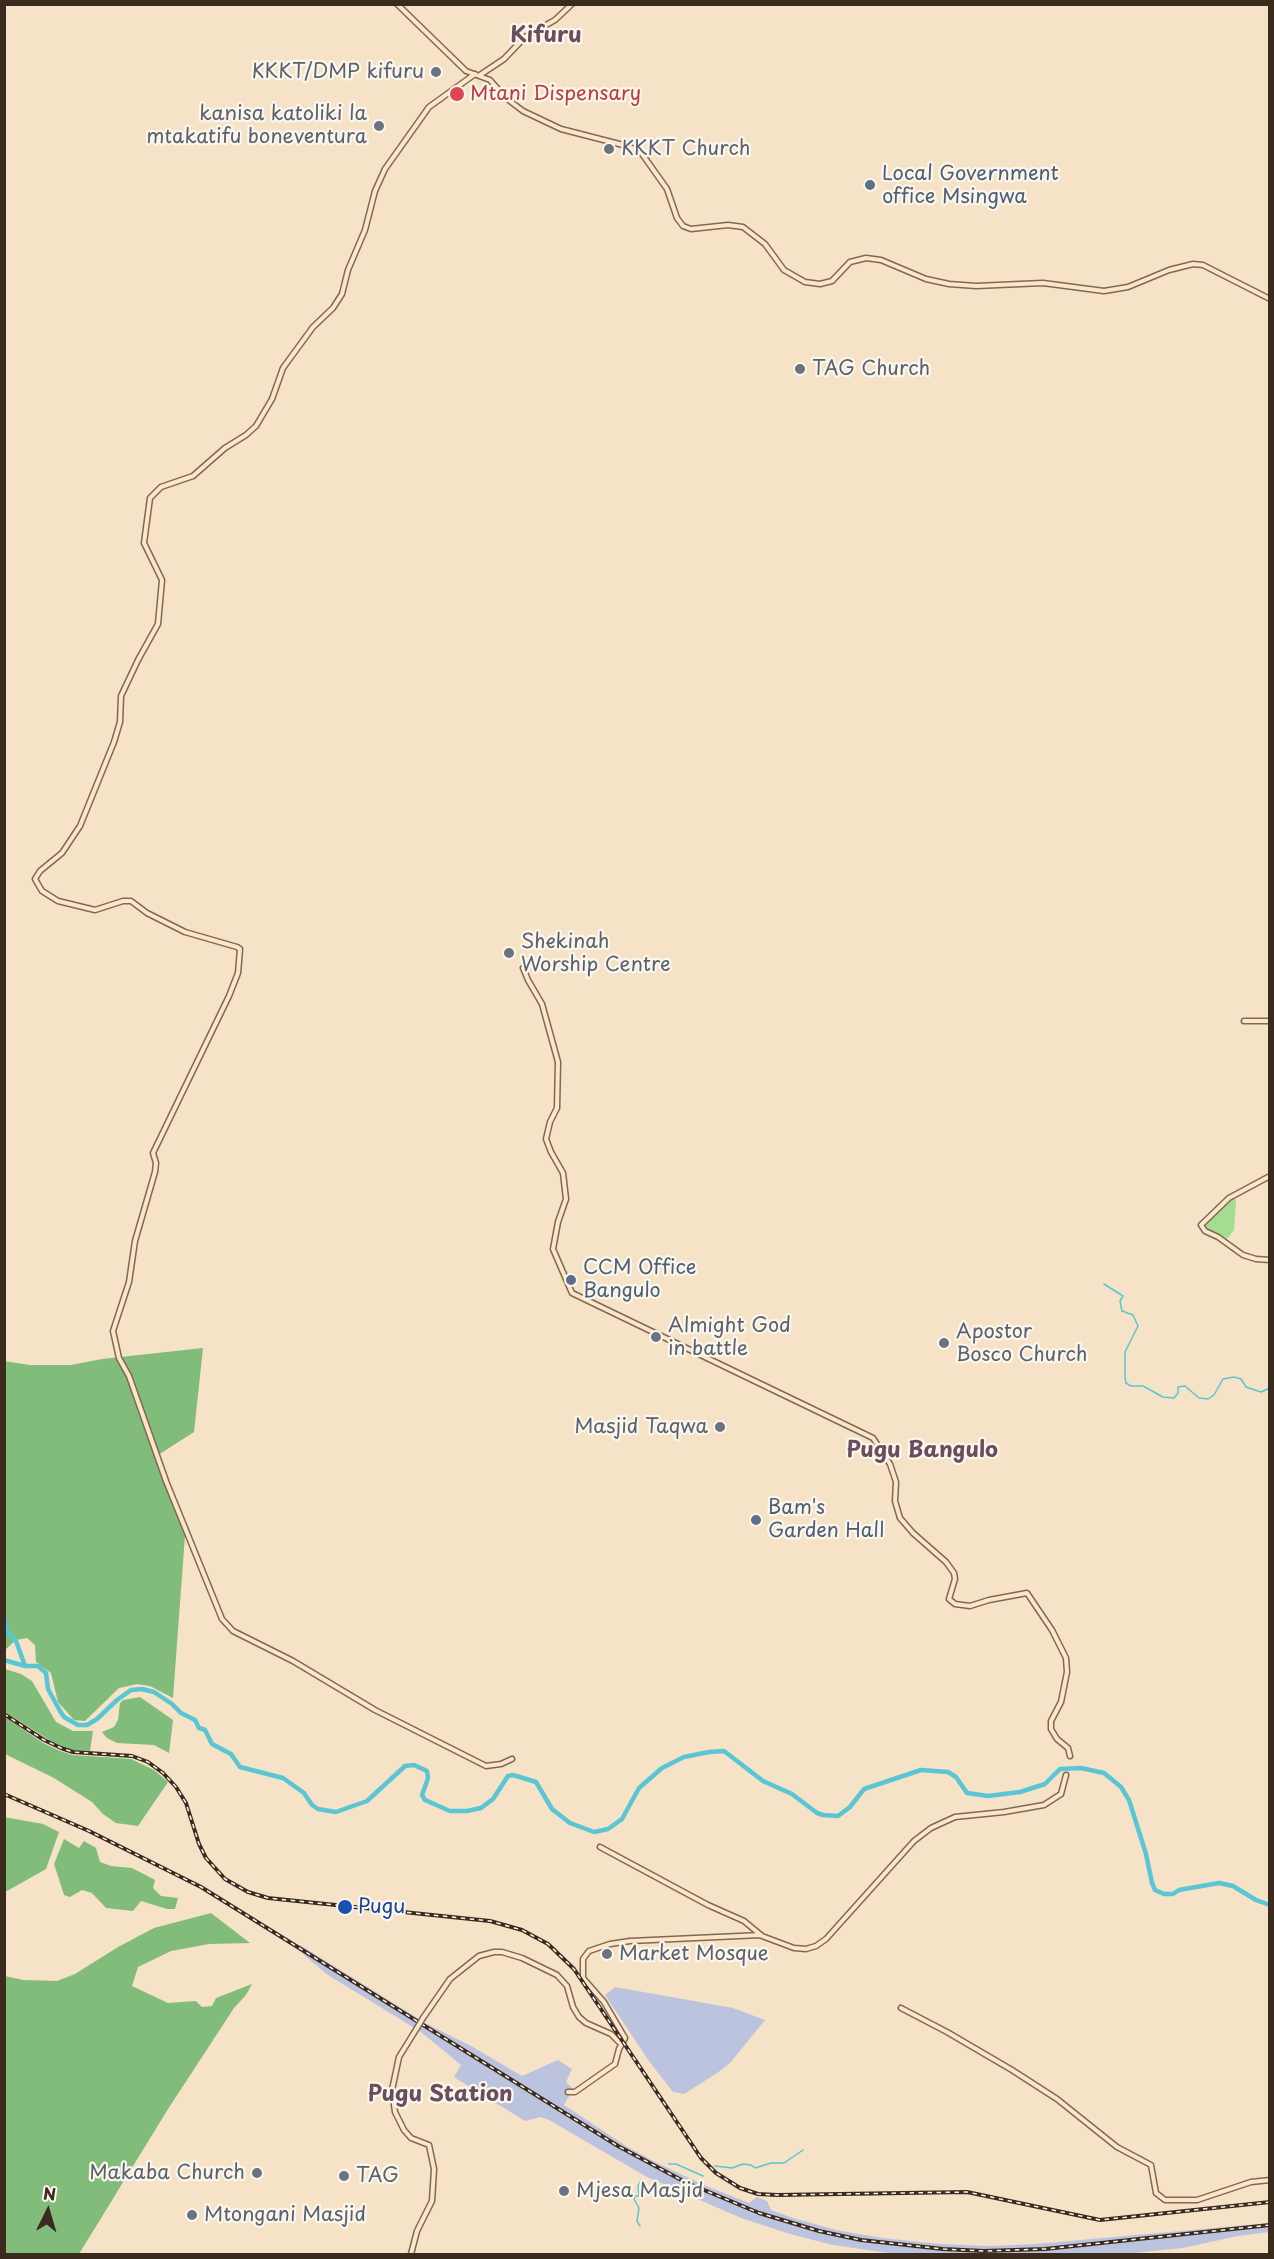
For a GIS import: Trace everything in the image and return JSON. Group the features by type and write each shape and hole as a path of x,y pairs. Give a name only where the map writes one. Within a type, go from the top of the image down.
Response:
{"street":[{"path":"397,4 466,71 490,80 513,105 561,129 640,151 667,189 677,218 683,226 691,229 728,225 743,227 765,244 784,270 805,282 820,284 831,281 850,262 866,258 881,260 926,279 949,284 976,286 1043,283 1104,291 1128,287 1169,270 1193,264 1209,268 1269,299"},
{"path":"512,1759 493,1766 486,1766 353,1698 293,1661 233,1631 222,1619 166,1481 129,1376 119,1358 113,1331 129,1281 135,1241 156,1168 153,1154 230,996 238,973 240,949 237,946 185,932 147,913 131,901 123,901 95,910 58,901 42,891 35,880 40,872 62,853 81,825 114,742 120,720 120,700 158,624 162,580 144,543 150,498 160,487 193,476 225,448 256,426 272,399 283,368 313,327 333,308 342,294 348,270 365,230 375,191 385,169 429,108 504,59 525,37 555,20 572,4"},
{"path":"523,968 526,978 542,1004 558,1062 558,1105 546,1138 563,1173 566,1201 558,1222 553,1249 572,1293 873,1438 890,1464 896,1482 895,1501 900,1518 954,1572 955,1579 949,1599 955,1604 970,1606 1027,1593 1052,1630 1067,1666 1065,1687 1061,1702 1051,1721 1051,1729 1057,1739 1068,1748 1070,1756"},
{"path":"1244,1021 1269,1021"},
{"path":"1269,1176 1229,1198 1203,1221 1201,1227 1247,1257 1269,1260"},
{"path":"600,1847 708,1905 737,1918 761,1935 794,1948 806,1949 816,1946 831,1934 914,1841 931,1828 955,1816 1004,1812 1044,1805 1061,1794 1066,1775"},
{"path":"568,2092 575,2092 615,2064 624,2040 624,2035 600,1996 583,1978 583,1959 594,1948 610,1944 761,1935"},
{"path":"411,2254 417,2231 431,2204 434,2169 429,2145 411,2138 404,2129 395,2112 392,2090 399,2057 450,1979 474,1960 486,1954 494,1952 512,1954 557,1975 567,1986 573,2007 579,2017 586,2023 605,2031 621,2044"},
{"path":"901,2008 1012,2070 1057,2099 1117,2147 1151,2165 1156,2193 1165,2200 1197,2200 1251,2182 1269,2180"}],"shaded area":[{"path":"300,1945 427,2024 471,2046 522,2076 558,2060 572,2069 566,2082 573,2089 564,2105 626,2146 655,2162 749,2203 757,2197 767,2201 771,2210 793,2218 836,2230 882,2238 991,2246 1269,2223 1269,2232 1183,2248 1122,2254 895,2254 833,2245 790,2234 741,2218 647,2177 549,2120 541,2117 525,2121 454,2077 461,2065 421,2032 328,1975 297,1949"},
{"path":"615,1987 733,2008 765,2020 730,2063 684,2094 673,2092 649,2061 605,1995"}],"green space":[{"path":"1234,1197 1236,1201 1234,1230 1227,1239 1207,1228 1205,1224"},
{"path":"203,1348 194,1432 155,1457 185,1535 173,1698 150,1686 137,1684 119,1688 85,1721 74,1720 58,1702 51,1673 36,1662 35,1645 27,1638 16,1640 5,1650 4,1361 30,1365 71,1365 102,1359"},
{"path":"5,1669 21,1674 32,1681 56,1722 73,1731 93,1731 90,1751 73,1750 54,1743 5,1712"},
{"path":"140,1697 173,1720 169,1753 154,1745 117,1743 107,1738 102,1732 114,1727 118,1720 120,1703 123,1700"},
{"path":"5,1717 43,1743 60,1751 73,1755 131,1759 154,1770 168,1782 138,1826 116,1823 92,1802 54,1778 5,1754"},
{"path":"4,1817 43,1824 59,1832 46,1869 7,1891 4,1891"},
{"path":"64,1839 79,1848 84,1841 96,1848 100,1862 111,1866 132,1868 155,1880 153,1888 161,1896 178,1898 175,1909 167,1909 141,1901 133,1911 106,1908 92,1893 82,1890 70,1897 64,1895 54,1864"},
{"path":"211,1913 250,1943 209,1944 171,1951 138,1967 132,1986 168,2003 196,2001 202,2007 212,2006 216,1998 252,1984 246,1995 234,2008 168,2109 79,2254 5,2254 5,1976 23,1980 57,1981 75,1974 154,1928"}],"waterway":[{"path":"1104,1284 1123,1296 1120,1301 1122,1311 1133,1315 1138,1326 1125,1352 1126,1383 1131,1386 1143,1386 1163,1397 1174,1398 1178,1393 1178,1387 1185,1386 1199,1398 1208,1399 1214,1395 1223,1379 1234,1377 1241,1379 1246,1387 1261,1392 1270,1388"},
{"path":"4,1615 7,1632 16,1641 25,1666"},
{"path":"4,1660 25,1666 38,1666 46,1673 48,1689 60,1711 64,1717 78,1725 87,1725 97,1719 131,1690 142,1689 154,1692 181,1713 195,1720 199,1728 205,1730 212,1744 231,1754 240,1767 283,1778 304,1793 312,1805 318,1809 336,1812 367,1801 405,1766 414,1765 427,1771 428,1778 422,1795 425,1800 450,1811 481,1808 493,1799 508,1776 513,1775 536,1782 552,1809 570,1823 594,1832 608,1829 622,1819 639,1788 662,1768 684,1757 709,1752 724,1751 763,1781 792,1794 817,1813 838,1816 850,1807 864,1789 921,1770 948,1772 956,1777 967,1793 988,1796 1020,1792 1045,1784 1060,1769 1081,1768 1104,1773 1121,1787 1129,1800 1155,1890 1164,1894 1173,1894 1179,1890 1219,1883 1233,1886 1256,1900 1270,1905"},
{"path":"715,2166 732,2168 743,2164 755,2168 771,2163 784,2163 803,2150"},
{"path":"669,2164 676,2164 703,2176"},
{"path":"640,2226 637,2221 639,2208 634,2199 635,2196 639,2196 638,2186 641,2180"}],"railway":[{"path":"4,1714 44,1740 61,1748 73,1752 132,1756 148,1762 176,1787 186,1803 206,1858 225,1879 248,1892 268,1898 490,1921 522,1930 548,1944 574,1969 701,2158 716,2173 740,2188 758,2194 777,2195 967,2192 1100,2220 1270,2202"},
{"path":"4,1794 89,1831 201,1887 618,2146 685,2182 759,2213 819,2231 861,2240 984,2251 1045,2249 1270,2225"}],"place":[{"name":"KKKT/DMP kifuru","path":"436,72"},
{"name":"Mtani Dispensary","path":"457,94"},
{"name":"kanisa katoliki la mtakatifu boneventura","path":"379,126"},
{"name":"KKKT Church","path":"609,149"},
{"name":"Local Government office Msingwa","path":"870,185"},
{"name":"TAG Church","path":"800,369"},
{"name":"Shekinah Worship Centre","path":"509,953"},
{"name":"CCM Office Bangulo","path":"571,1280"},
{"name":"Almight God in battle","path":"656,1337"},
{"name":"Apostor Bosco Church","path":"944,1343"},
{"name":"Masjid Taqwa","path":"720,1427"},
{"name":"Bam's Garden Hall","path":"756,1520"},
{"name":"Pugu","path":"345,1907"},
{"name":"Market Mosque","path":"607,1954"},
{"name":"Makaba Church","path":"257,2173"},
{"name":"TAG","path":"344,2176"},
{"name":"Mjesa Masjid","path":"564,2191"},
{"name":"Mtongani Masjid","path":"192,2215"}],"district":[{"name":"Kifuru","path":"546,36"},
{"name":"Pugu Bangulo","path":"922,1451"},
{"name":"Pugu Station","path":"440,2095"}]}
